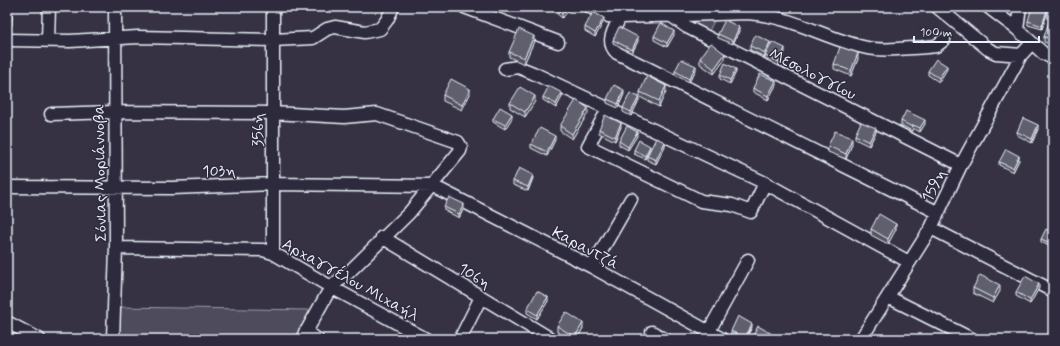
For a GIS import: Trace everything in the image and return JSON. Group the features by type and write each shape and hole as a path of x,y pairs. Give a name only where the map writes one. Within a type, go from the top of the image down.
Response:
{"street":[{"path":"48,7 48,40"},
{"name":"Σόνιας Μοριάννοβα","path":"113,339 116,248 114,112 115,7"},
{"name":"356η","path":"273,7 273,254"},
{"path":"7,40 114,40 138,37 273,40 313,38 327,29 335,27 365,32 380,29 388,20 393,7"},
{"path":"464,7 558,42"},
{"path":"590,7 608,16 620,17 673,17 748,13 764,14 780,17 864,48 927,47 936,46 944,40"},
{"name":"Μεσολογγίου","path":"652,7 673,17 694,30 961,165"},
{"path":"937,7 988,49 996,53 1021,55"},
{"path":"988,7 1017,29 1044,54 1053,58"},
{"path":"1017,29 1020,7"},
{"path":"620,17 610,43 611,48 617,53 937,212"},
{"name":"159η","path":"861,339 931,228 937,212 961,165 1021,55 1032,43"},
{"path":"505,69 518,67 533,73 765,183 909,262"},
{"path":"608,109 588,146 669,186 701,201 732,205 751,212 765,183"},
{"path":"52,114 114,112 273,112 344,117 377,114 453,139 458,142 461,147 460,151 409,213 382,237 348,273 331,288 304,335 317,339"},
{"name":"103η","path":"7,187 116,188 273,184 432,186"},
{"name":"Καραντζά","path":"432,186 592,267 722,339"},
{"path":"592,267 631,198"},
{"path":"931,228 1053,291"},
{"name":"106η","path":"382,237 551,339"},
{"name":"Αρχαγγέλου Μιχαήλ","path":"116,248 263,250 273,254 331,288 426,339"},
{"path":"709,331 748,260"},
{"path":"460,339 481,297"},
{"path":"888,297 972,339"},
{"path":"7,322 39,339"},
{"path":"652,332 665,339"}],"shaded area":[{"path":"715,19 708,33 684,21"},
{"path":"118,307 310,310 297,339 118,339"}],"building":[{"path":"7,7 12,7 12,20 7,20"},
{"path":"554,7 569,7 562,14"},
{"path":"1032,7 1047,10 1042,26 1028,21"},
{"path":"593,12 604,18 595,33 585,27"},
{"path":"1050,18 1053,19 1053,39 1044,37"},
{"path":"725,20 739,27 733,41 718,34"},
{"path":"661,23 674,31 667,43 654,36"},
{"path":"619,27 638,37 632,50 613,40"},
{"path":"519,29 534,36 524,58 509,52"},
{"path":"755,35 770,42 765,53 750,46"},
{"path":"772,42 785,48 779,62 765,56"},
{"path":"711,43 725,54 714,69 700,58"},
{"path":"840,47 858,53 851,71 834,64"},
{"path":"681,59 696,66 689,79 675,71"},
{"path":"936,59 947,66 939,78 928,71"},
{"path":"725,63 736,69 730,80 720,75"},
{"path":"760,74 776,81 768,96 753,88"},
{"path":"647,76 666,86 659,101 640,92"},
{"path":"451,79 470,89 462,105 443,95"},
{"path":"614,85 624,90 618,104 607,99"},
{"path":"549,86 562,93 556,104 543,97"},
{"path":"520,87 535,96 525,112 510,103"},
{"path":"630,93 639,97 631,112 623,108"},
{"path":"576,100 588,108 572,134 560,126"},
{"path":"500,107 512,114 505,125 493,119"},
{"path":"906,111 925,120 920,128 913,125 912,127 901,121"},
{"path":"605,115 621,123 615,137 599,129"},
{"path":"1023,118 1038,125 1032,139 1017,132"},
{"path":"861,122 876,128 869,142 855,135"},
{"path":"627,126 637,132 628,147 619,141"},
{"path":"540,128 555,136 547,152 531,144"},
{"path":"835,131 852,138 846,154 828,146"},
{"path":"656,138 665,142 656,160 647,156"},
{"path":"639,140 650,146 645,156 634,150"},
{"path":"1006,149 1019,156 1013,168 999,162"},
{"path":"519,168 533,175 528,187 513,181"},
{"path":"449,197 464,204 459,214 444,207"},
{"path":"879,214 896,224 888,239 871,229"},
{"path":"1046,229 1053,233 1053,244 1041,239"},
{"path":"980,275 1000,285 993,298 973,288"},
{"path":"1025,276 1039,284 1030,300 1016,292"},
{"path":"537,291 548,297 537,315 527,309"},
{"path":"566,312 583,323 575,337 557,326"},
{"path":"738,316 752,324 745,338 731,331"},
{"path":"758,326 772,334 769,339 751,339"}]}
